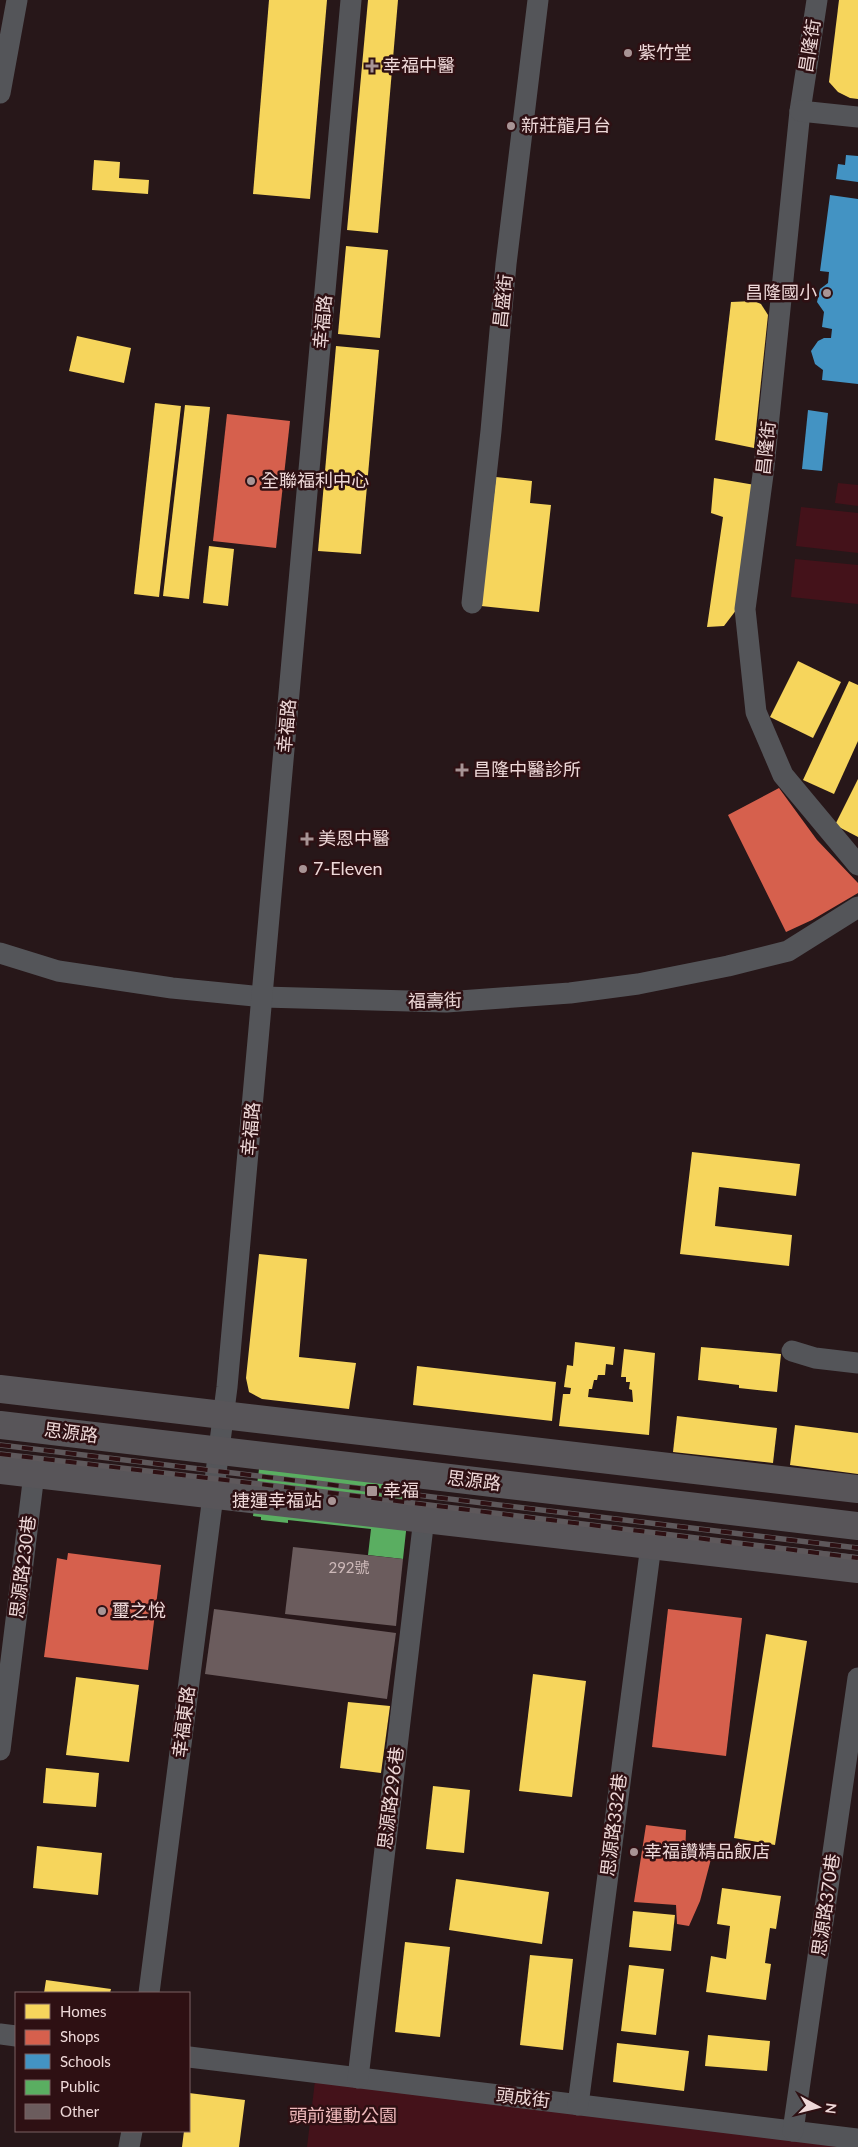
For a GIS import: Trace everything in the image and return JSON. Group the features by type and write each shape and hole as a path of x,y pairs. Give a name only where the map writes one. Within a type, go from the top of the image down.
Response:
{"main road":[{"name":"思源路","path":"0,1389 858,1489"},
{"name":"思源路","path":"0,1425 858,1526"},
{"path":"0,1470 858,1570"}],"street":[{"path":"0,93 18,0"},
{"name":"幸福路","path":"220,1451 263,997 351,0"},
{"name":"昌盛街","path":"472,603 491,431 506,264 538,0"},
{"name":"昌隆街","path":"817,0 800,111 764,467 745,609 756,712 775,757 783,775 858,865"},
{"path":"800,111 858,117"},
{"name":"福壽街","path":"0,953 58,971 172,988 263,997 446,1002 570,993 638,984 728,966 788,951 858,907"},
{"path":"792,1352 815,1358 858,1363"},
{"name":"幸福東路","path":"149,1992 220,1451"},
{"name":"思源路230巷","path":"0,1750 34,1474"},
{"name":"思源路296巷","path":"358,2078 424,1518"},
{"name":"思源路332巷","path":"578,2105 650,1545"},
{"name":"思源路370巷","path":"793,2131 858,1678"},
{"path":"0,2034 15,2036"},
{"name":"頭成街","path":"190,2057 858,2139"},
{"path":"129,2147 132,2132"}],"green space":[{"path":"838,483 858,485 858,506 835,503"},
{"path":"801,507 858,513 858,553 796,546"},
{"path":"795,559 858,565 858,604 791,597"},
{"name":"頭前運動公園","path":"315,2081 851,2147 307,2147"}],"building: Homes":[{"path":"269,0 327,0 310,199 253,194"},
{"path":"368,0 398,0 378,233 347,230"},
{"path":"839,0 858,0 858,99 850,98 838,92 829,82"},
{"path":"94,160 120,162 119,178 149,180 148,194 92,190"},
{"path":"346,246 388,250 380,338 338,334"},
{"path":"754,301 761,304 768,315 754,448 715,440 731,302"},
{"path":"77,336 131,348 124,383 69,371"},
{"path":"336,346 379,350 361,554 318,551"},
{"path":"155,403 181,406 159,597 134,594"},
{"path":"185,405 210,407 189,599 163,596"},
{"path":"496,477 532,481 530,503 551,505 539,612 481,606"},
{"path":"714,478 755,485 740,605 724,626 707,627 723,517 711,513"},
{"path":"209,546 234,549 228,606 203,603"},
{"path":"798,661 841,682 813,738 770,717"},
{"path":"849,681 858,685 858,741 834,794 803,780"},
{"path":"858,779 858,837 835,825"},
{"path":"692,1152 800,1164 796,1196 719,1187 715,1226 792,1235 789,1266 680,1254"},
{"path":"259,1254 307,1259 299,1357 356,1363 349,1409 262,1399 249,1392 246,1378"},
{"path":"575,1342 615,1347 613,1365 606,1364 605,1375 598,1375 597,1380 594,1380 592,1389 589,1389 588,1397 633,1402 632,1390 629,1389 630,1382 626,1382 626,1377 621,1377 624,1349 655,1353 649,1435 559,1426 563,1394 570,1394 571,1388 564,1387 567,1365 573,1366"},
{"path":"701,1347 781,1354 777,1392 739,1388 739,1385 698,1380"},
{"path":"417,1366 556,1382 552,1421 413,1405"},
{"path":"677,1416 777,1428 773,1463 673,1452"},
{"path":"795,1425 858,1433 858,1474 790,1465"},
{"path":"766,1634 807,1641 775,1845 734,1838"},
{"path":"533,1674 586,1681 572,1797 519,1791"},
{"path":"76,1677 139,1685 129,1762 66,1755"},
{"path":"348,1702 390,1706 381,1773 340,1768"},
{"path":"46,1768 99,1773 96,1807 43,1803"},
{"path":"433,1786 470,1790 464,1853 426,1849"},
{"path":"37,1846 102,1853 98,1895 33,1888"},
{"path":"456,1879 549,1892 542,1944 449,1930"},
{"path":"722,1888 781,1896 776,1929 770,1928 765,1963 771,1964 766,2000 706,1992 711,1956 726,1959 730,1926 717,1924"},
{"path":"633,1911 675,1915 671,1951 629,1947"},
{"path":"405,1942 450,1947 440,2037 395,2032"},
{"path":"530,1955 573,1959 563,2050 520,2045"},
{"path":"629,1965 664,1969 656,2035 621,2031"},
{"path":"46,1980 111,1989 110,1992 44,1992"},
{"path":"708,2035 770,2041 767,2071 705,2066"},
{"path":"617,2043 689,2051 684,2091 613,2082"},
{"path":"190,2093 245,2100 239,2147 182,2147 184,2132 190,2132"}],"building: Shops":[{"name":"全聯福利中心","path":"227,414 290,421 276,548 213,541"},
{"path":"779,788 817,840 858,883 858,893 812,920 786,932 728,815"},
{"name":"璽之悅","path":"68,1553 161,1565 148,1670 44,1657 57,1558 67,1560"},
{"path":"668,1609 742,1618 726,1756 652,1747"},
{"name":"幸福讚精品飯店","path":"646,1825 686,1830 685,1857 711,1859 700,1901 689,1926 677,1924 676,1905 634,1902"}],"building: Schools":[{"path":"846,155 858,156 858,182 836,179 838,164 845,165"},
{"path":"830,195 858,199 858,384 822,380 823,370 815,364 811,351 818,341 824,338 831,338 832,329 822,327 824,312 817,302 820,289 828,283 829,272 820,271"},
{"path":"808,410 828,413 822,471 802,469"}],"building: Public":[{"name":"捷運幸福站","path":"259,1469 411,1486 403,1559 368,1555 371,1529 288,1520 288,1523 261,1520 261,1517 253,1516"}],"building: Other":[{"path":"293,1547 403,1559 396,1626 285,1614"},
{"path":"214,1609 396,1633 387,1699 205,1674"}],"railway":[{"path":"0,1445 858,1548"},
{"path":"0,1454 858,1558"}],"place":[{"name":"紫竹堂","path":"628,53"},
{"name":"幸福中醫","path":"372,66"},
{"name":"新莊龍月台","path":"511,126"},
{"name":"昌隆國小","path":"827,293"},
{"name":"全聯福利中心","path":"251,481"},
{"name":"昌隆中醫診所","path":"462,770"},
{"name":"美恩中醫","path":"307,839"},
{"name":"7-Eleven","path":"303,869"},
{"name":"幸福","path":"372,1491"},
{"name":"捷運幸福站","path":"332,1501"},
{"name":"璽之悅","path":"102,1611"},
{"name":"幸福讚精品飯店","path":"634,1852"}]}
